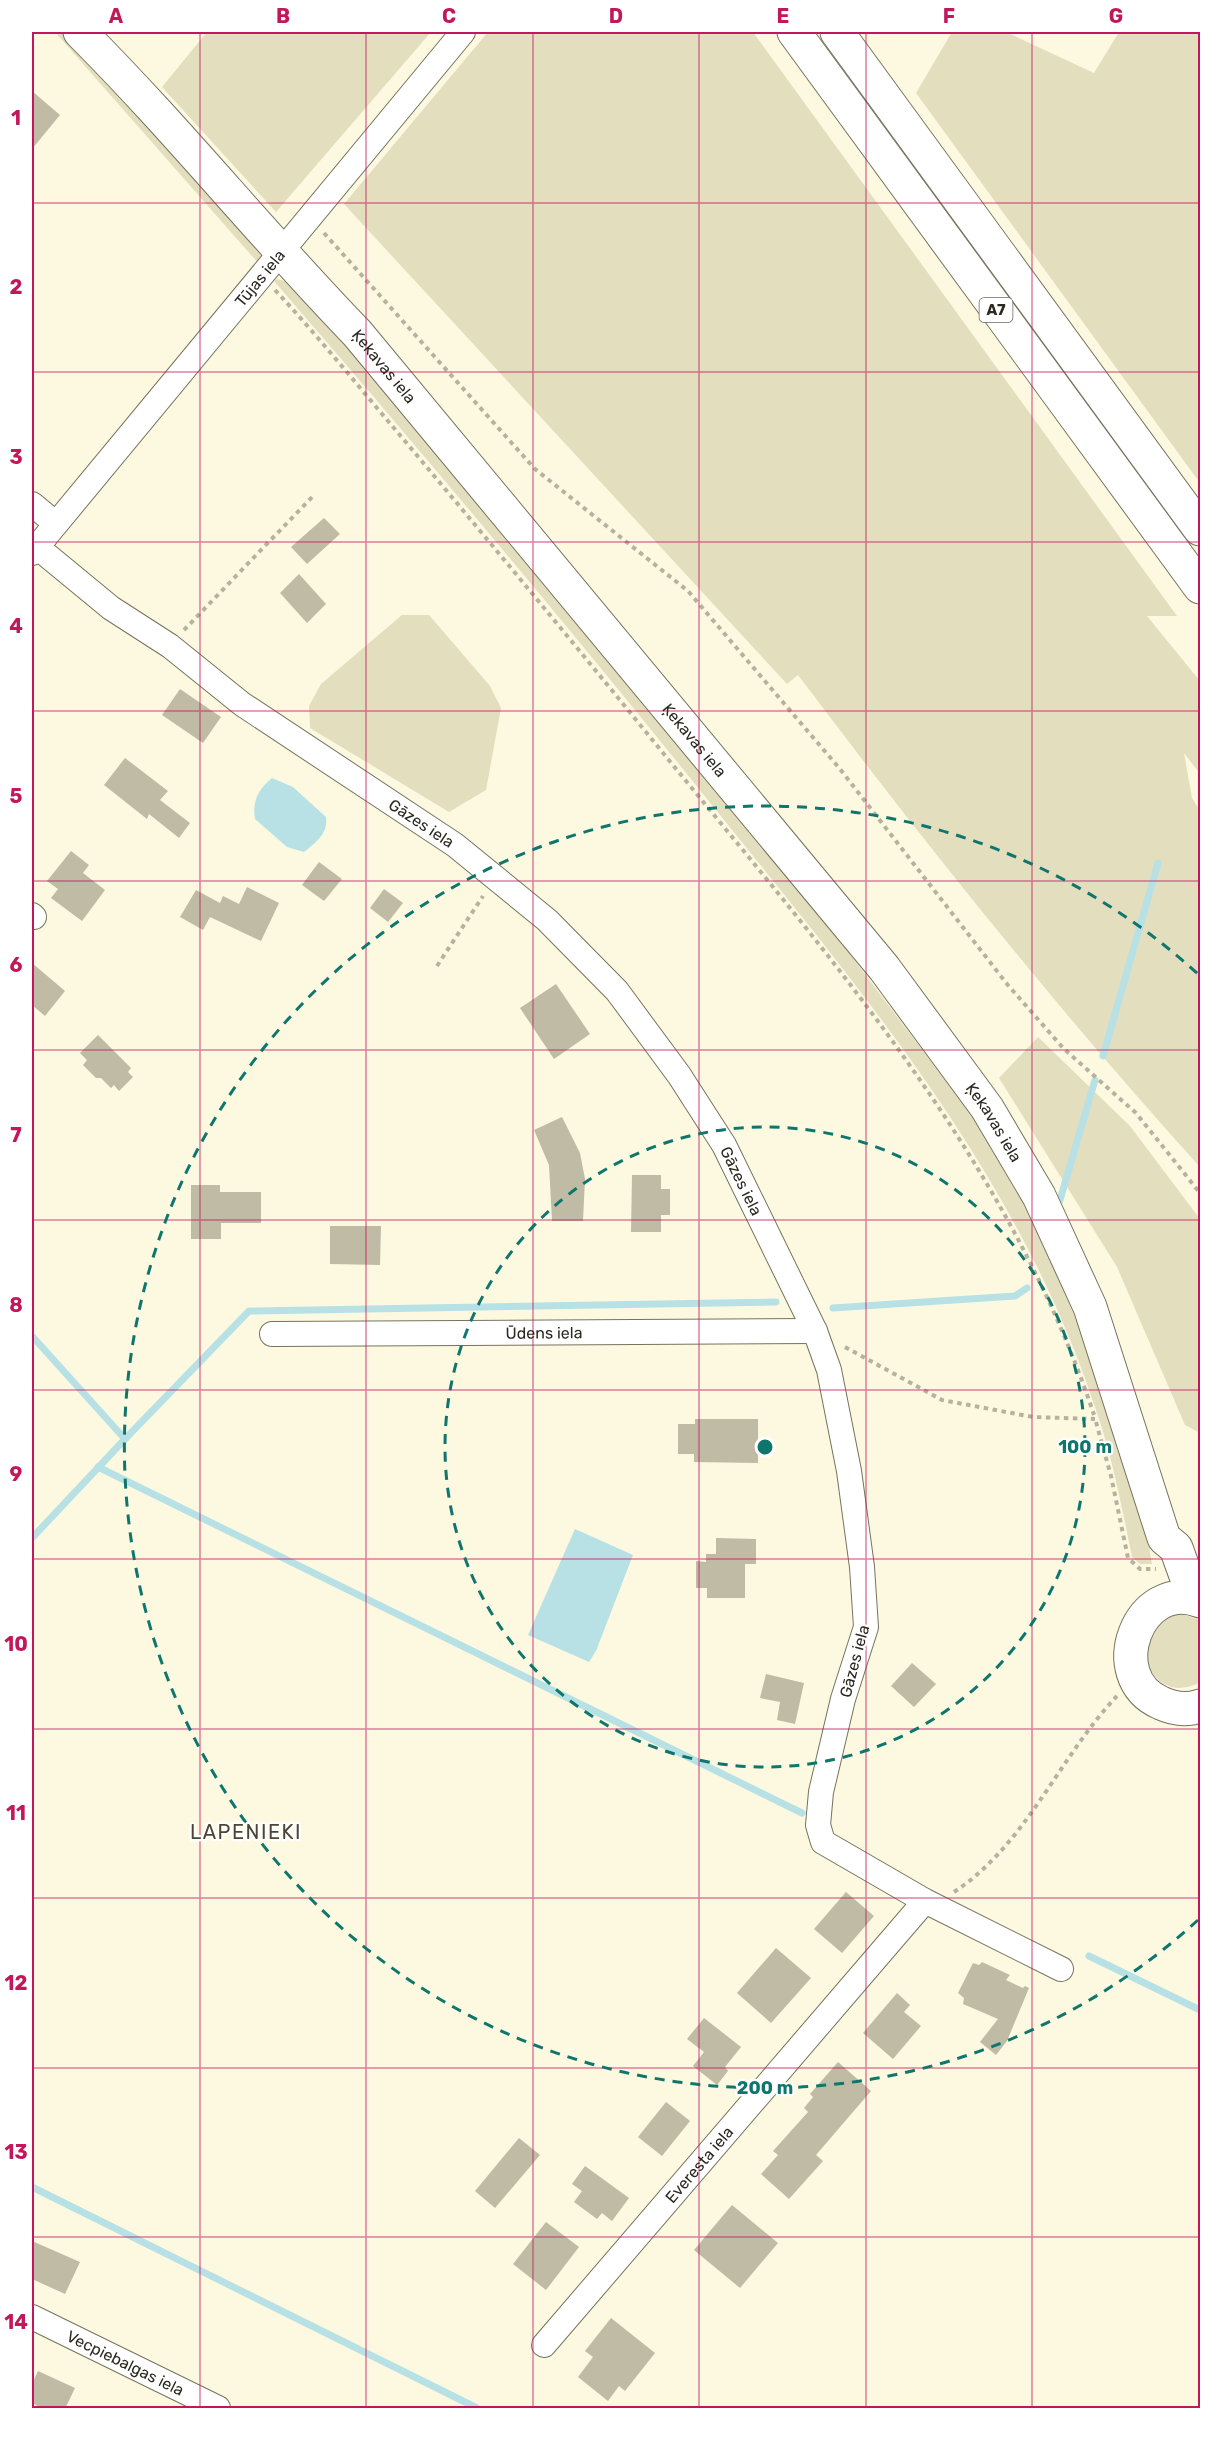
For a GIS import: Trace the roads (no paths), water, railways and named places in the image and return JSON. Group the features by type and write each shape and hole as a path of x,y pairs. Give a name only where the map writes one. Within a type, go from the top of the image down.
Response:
{"main road":[{"name":"Ķekavas iela","path":"80,32 148,100 271,264 357,333 884,968 987,1108 1039,1196 1090,1307 1164,1538 1176,1548 1197,1600 1179,1598 1155,1606 1145,1615 1134,1632 1129,1650 1135,1677 1140,1687 1154,1700 1172,1708 1192,1709 1200,1706"},
{"name":"A7","path":"794,32 1200,586"},
{"name":"A7","path":"837,32 1200,529"},
{"name":"Ķekavas iela","path":"1155,1606 1162,1580 1159,1553 1164,1538"}],"street":[{"name":"Tūjas iela","path":"34,550 463,32"},
{"path":"32,504 55,523"},
{"name":"Gāzes iela","path":"34,550 111,608 170,646 242,705 455,845 547,920 617,991 679,1075 724,1145 815,1331 829,1370 849,1471 862,1567 866,1627 843,1699 821,1792 818,1825 823,1842 929,1903 1061,1969"},
{"name":"Ūdens iela","path":"272,1334 815,1331"},
{"name":"Everesta iela","path":"544,2345 929,1903"},
{"name":"Vecpiebalgas iela","path":"32,2317 218,2409"}],"water":[{"path":"272,778 293,787 326,817 323,833 304,852 287,847 255,819 254,807 257,796"},
{"path":"575,1529 633,1555 596,1651 589,1662 528,1635"}],"waterway":[{"path":"1103,1056 1158,863"},
{"path":"1060,1200 1095,1080"},
{"path":"833,1308 1015,1296 1027,1288"},
{"path":"125,1439 249,1311 776,1302"},
{"path":"32,1336 125,1439 32,1538"},
{"path":"98,1467 802,1813"},
{"path":"1089,1956 1200,2010"},
{"path":"32,2187 477,2408"}],"district":[{"name":"LAPENIEKI","path":"246,1832"}]}
